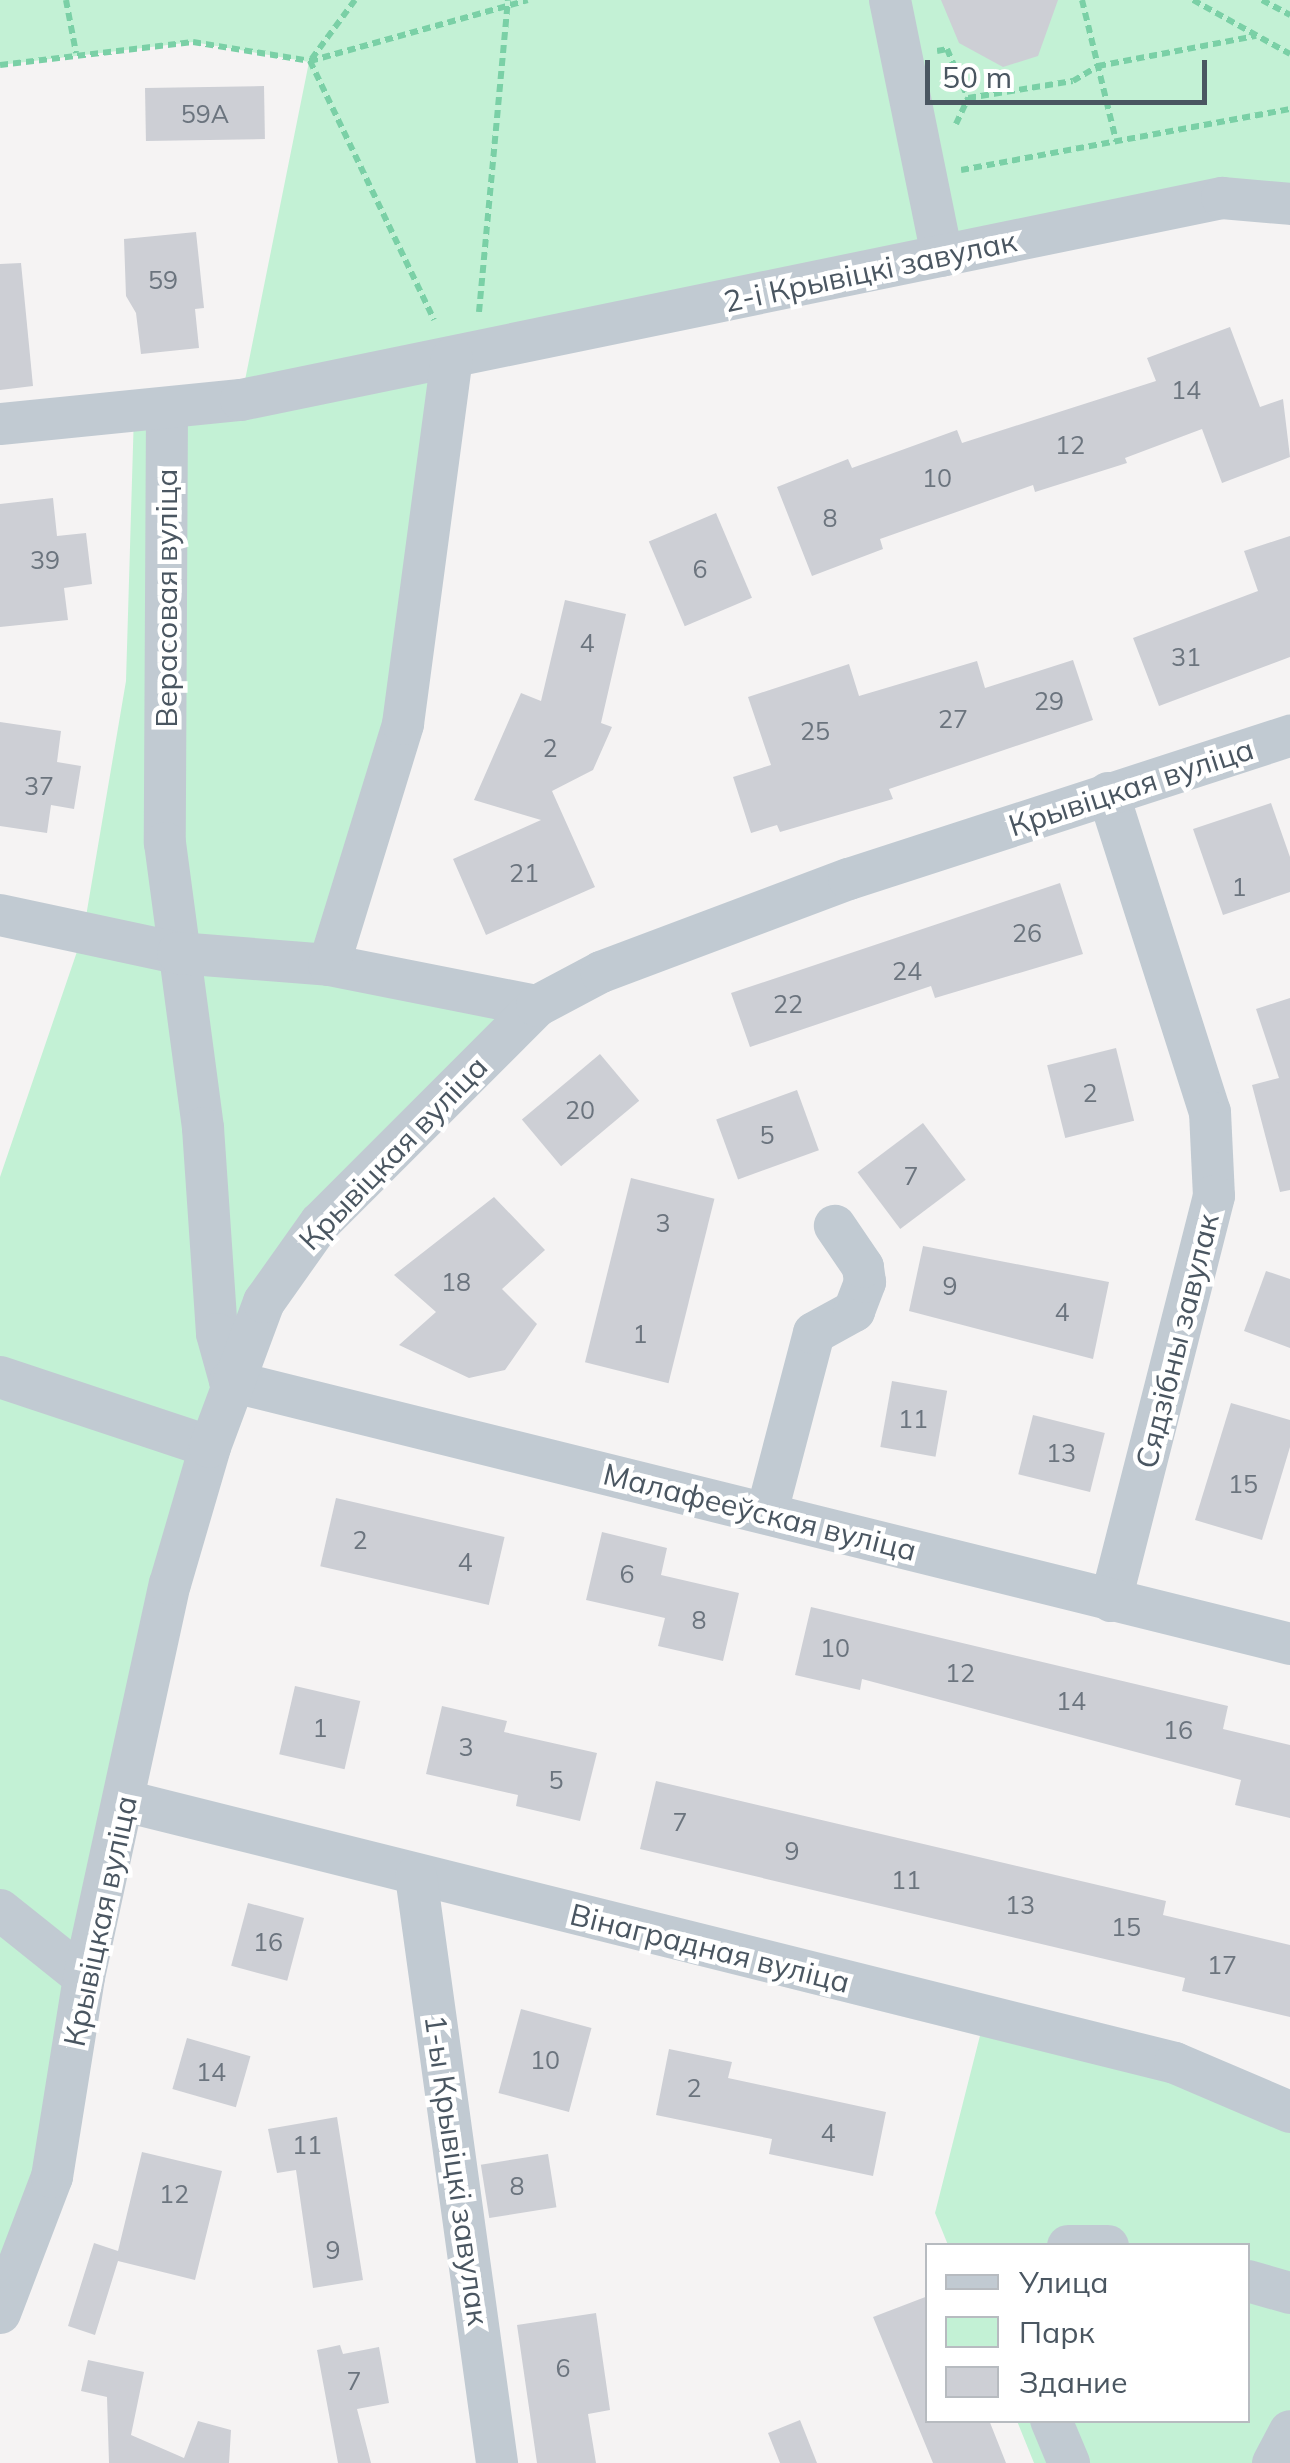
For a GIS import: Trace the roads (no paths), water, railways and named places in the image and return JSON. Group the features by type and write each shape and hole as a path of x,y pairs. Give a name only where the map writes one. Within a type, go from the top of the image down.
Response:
{"street":[{"path":"890,0 929,176 942,256"},
{"name":"2-і Крывіцкі завулак","path":"168,410 463,355 1222,198 1290,204"},
{"path":"329,965 403,724 463,355"},
{"path":"0,424 168,410"},
{"name":"Верасовая вуліца","path":"168,410 164,809 178,953 203,1128 215,1320 230,1381"},
{"name":"Крывіцкая вуліца","path":"0,2313 52,2177 84,1976 170,1584 210,1447 230,1381 264,1302 320,1222 537,1006 687,938 1108,792 1290,736"},
{"name":"Сядзібны завулак","path":"1108,792 1210,1112 1214,1196 1112,1601"},
{"path":"0,915 178,953 329,965 537,1006"},
{"path":"767,1512 814,1333 854,1311 865,1282 864,1267 835,1226"},
{"path":"0,1377 210,1447"},
{"name":"Малафееўская вуліца","path":"230,1381 1290,1644"},
{"name":"Вінаградная вуліца","path":"125,1801 1176,2063 1290,2112"},
{"name":"1-ы Крывіцкі завулак","path":"416,1876 498,2463"},
{"path":"0,1910 84,1976"},
{"path":"1250,2282 1290,2293"},
{"path":"1052,2423 1069,2463"},
{"path":"1274,2463 1290,2431"}]}
